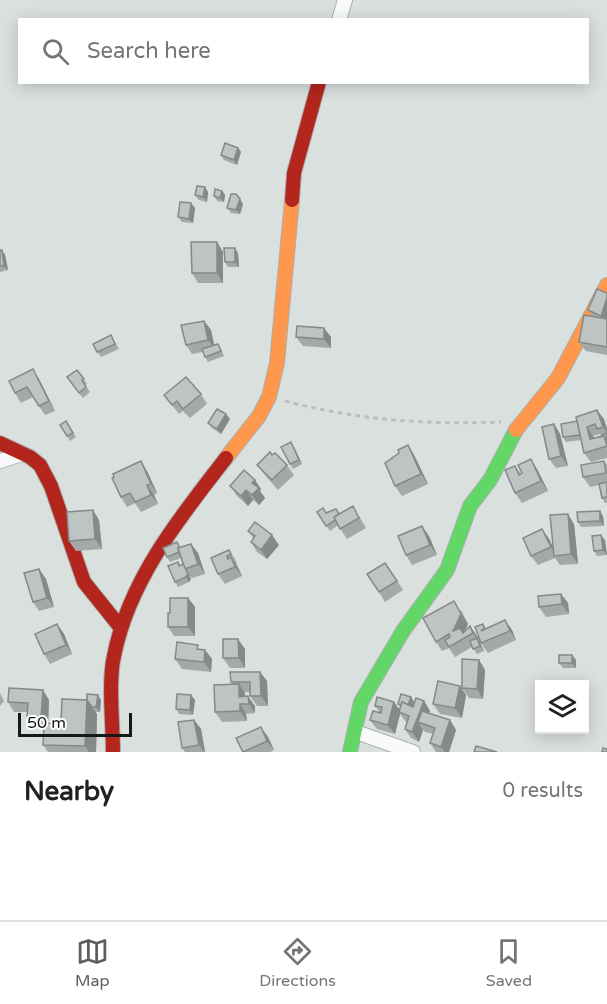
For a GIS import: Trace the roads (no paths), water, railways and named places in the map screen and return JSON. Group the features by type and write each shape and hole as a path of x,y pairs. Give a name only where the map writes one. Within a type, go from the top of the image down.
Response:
{"street":[{"path":"340,18 345,0"},
{"path":"113,752 113,658 121,628 139,584 179,519 259,416 269,397 277,363 294,173 318,84"},
{"path":"350,752 361,702 403,632 447,570 470,506 490,480 521,421 547,394 558,378 607,285"},
{"path":"0,443 40,465 51,486 84,582 121,628"},
{"path":"0,461 22,454"},
{"path":"356,732 413,752"}]}
